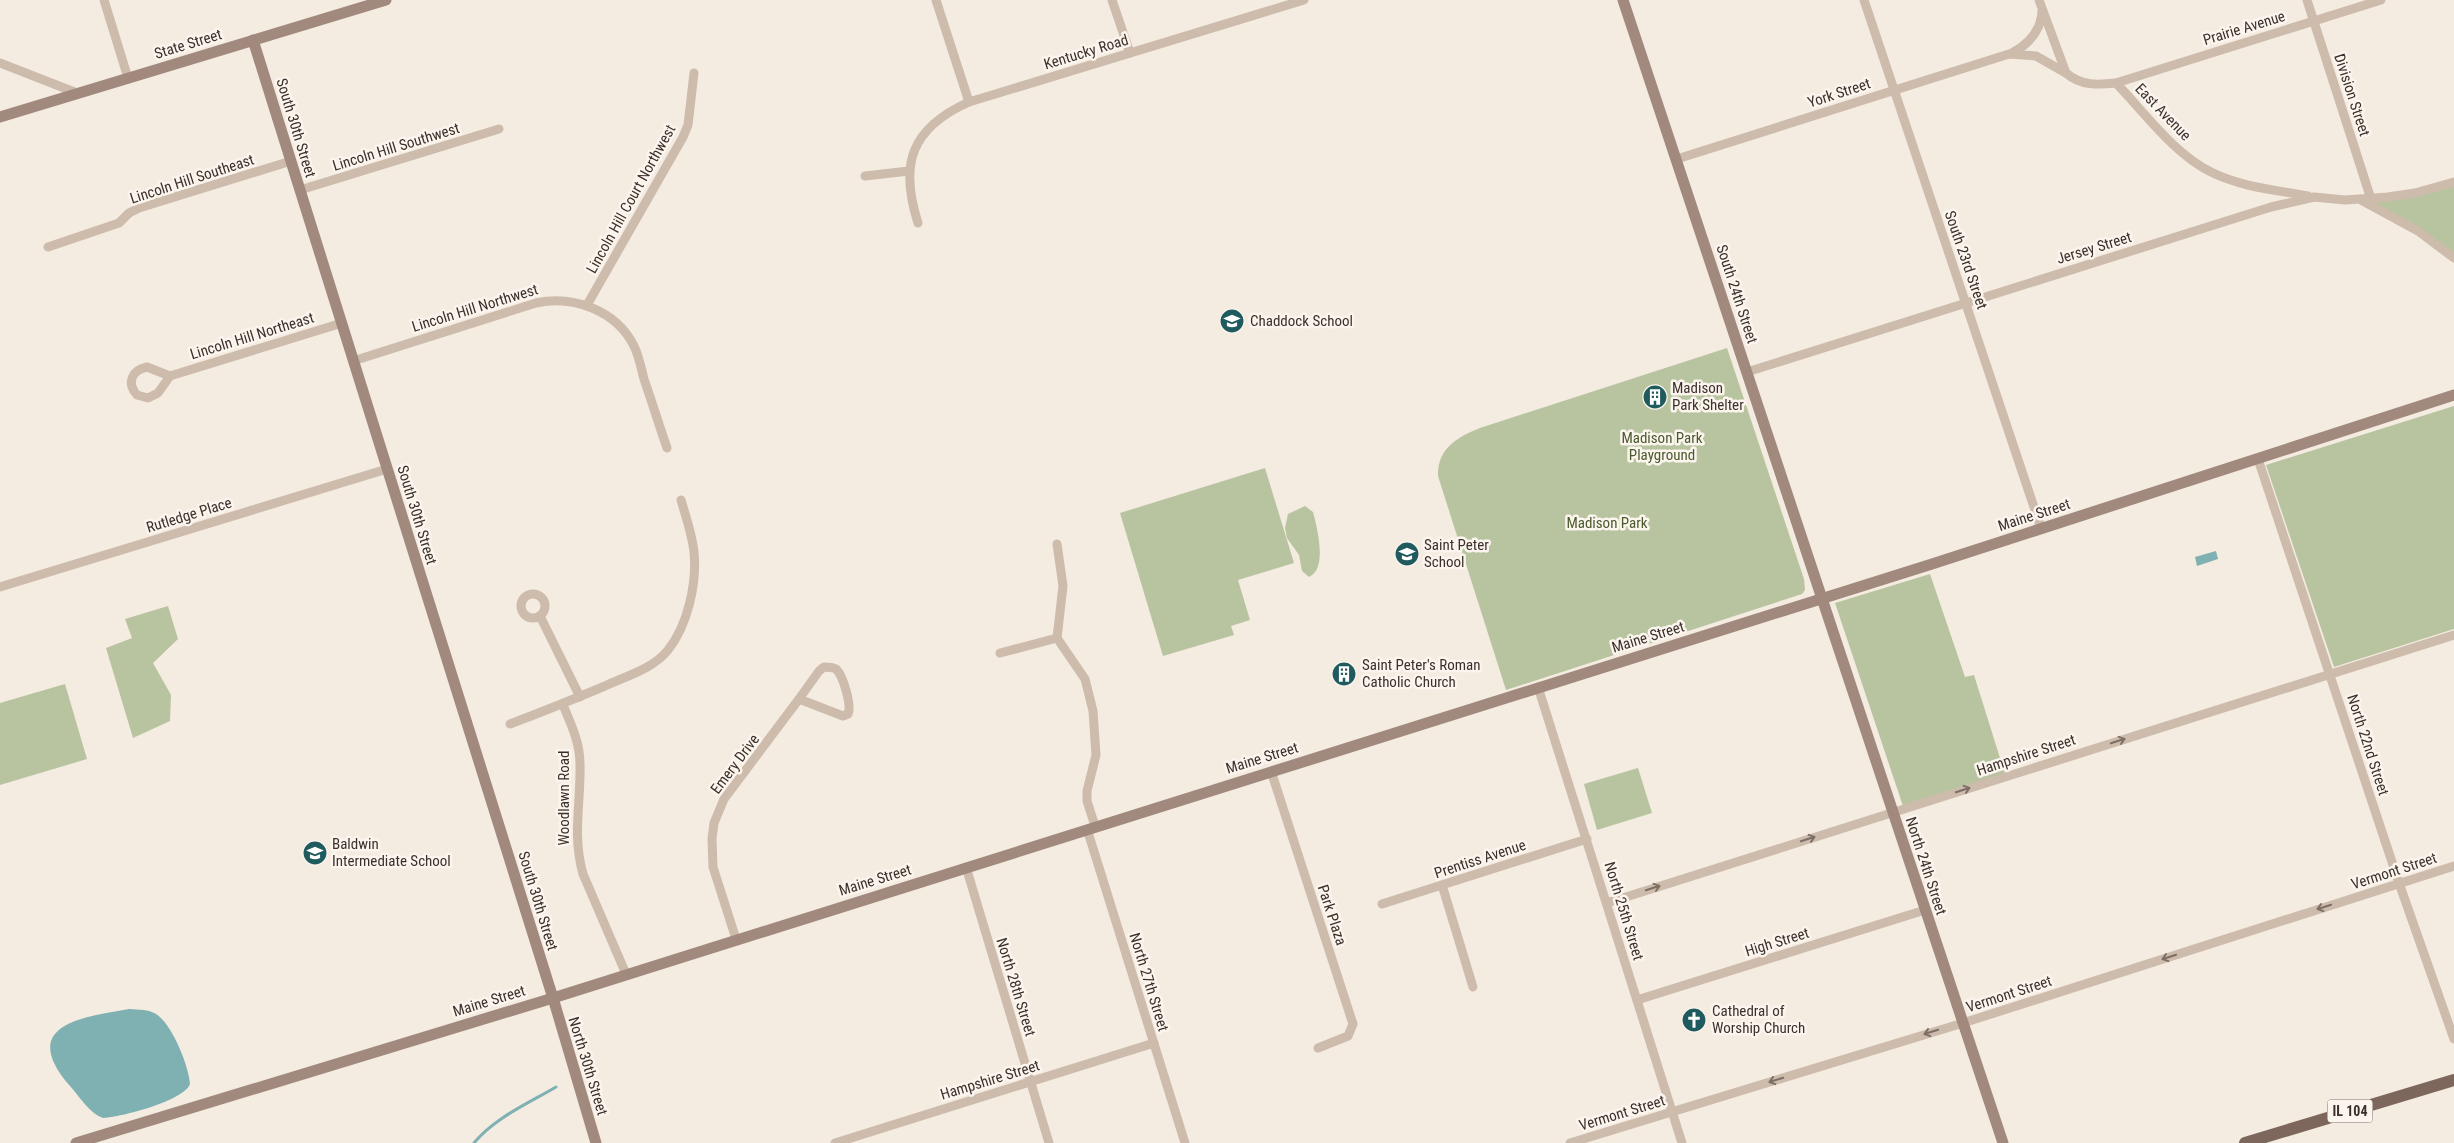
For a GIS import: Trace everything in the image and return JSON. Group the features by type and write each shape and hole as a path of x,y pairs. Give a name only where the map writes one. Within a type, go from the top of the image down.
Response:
{"main road":[{"name":"IL 104","path":"2245,1143 2454,1080"}],"street":[{"path":"104,0 128,78"},
{"name":"State Street","path":"0,117 386,0"},
{"path":"936,0 969,102"},
{"path":"1112,0 1130,53"},
{"name":"Kentucky Road","path":"918,223 909,191 909,171 914,152 924,133 942,116 969,102 1304,0"},
{"name":"South 24th Street","path":"1623,0 1822,598"},
{"name":"South 23rd Street","path":"1864,0 2041,528"},
{"name":"Division Street","path":"2307,0 2371,199"},
{"name":"Prairie Avenue","path":"2116,83 2381,0"},
{"path":"2040,4 2066,73"},
{"name":"York Street","path":"1676,159 2009,54 2023,47 2037,32 2040,4"},
{"name":"South 30th Street","path":"253,40 553,998"},
{"name":"York Street","path":"2009,54 2036,56 2066,73"},
{"path":"0,63 78,93"},
{"name":"Lincoln Hill Court Northwest","path":"587,305 683,137 688,125 692,105 694,73"},
{"name":"East Avenue","path":"2066,73 2088,84 2116,83 2179,150 2210,172 2252,186 2314,197"},
{"name":"Lincoln Hill Southwest","path":"300,190 499,129"},
{"name":"Lincoln Hill Southeast","path":"48,247 119,223 129,213 139,208 291,161"},
{"path":"865,176 909,171"},
{"name":"Jersey Street","path":"1747,372 2271,207 2314,197 2361,200 2415,193 2454,182"},
{"path":"2361,200 2418,231 2454,258"},
{"name":"Lincoln Hill Northwest","path":"353,361 536,303 560,300 587,305 618,324 634,346 667,448"},
{"name":"Lincoln Hill Northeast","path":"170,376 342,323"},
{"name":"Maine Street","path":"76,1143 553,998 1822,598 2454,395"},
{"name":"North 22nd Street","path":"2258,458 2399,883 2454,1039"},
{"name":"Rutledge Place","path":"0,587 387,469"},
{"path":"510,724 564,705 642,670 657,661 668,651 677,638 691,595 694,570 691,535 682,500"},
{"path":"1000,653 1057,638 1063,586 1057,544"},
{"name":"North 24th Street","path":"1822,598 2003,1143"},
{"path":"540,616 580,697"},
{"name":"Hampshire Street","path":"1607,903 2454,635"},
{"name":"North 27th Street","path":"1057,638 1079,668 1089,692 1095,727 1096,756 1087,791 1091,828 1185,1143"},
{"name":"Emery Drive","path":"736,939 713,866 712,839 714,823 724,799 819,670 831,667 840,673 850,710 843,716 838,716 799,699"},
{"name":"North 25th Street","path":"1538,687 1682,1143"},
{"name":"Woodlawn Road","path":"564,705 579,750 576,836 578,858 626,974"},
{"name":"Park Plaza","path":"1270,771 1353,1024 1348,1036 1318,1048"},
{"name":"Prentiss Avenue","path":"1382,904 1587,839"},
{"name":"Vermont Street","path":"1570,1143 1963,1023 2454,866"},
{"name":"North 28th Street","path":"966,867 1049,1143"},
{"path":"1442,885 1473,987"},
{"name":"High Street","path":"1637,1000 1925,910"},
{"name":"North 30th Street","path":"553,998 596,1143"},
{"name":"Hampshire Street","path":"835,1143 1154,1043"}],"green space":[{"path":"2454,184 2454,256 2367,201"},
{"name":"Madison Park","path":"1727,348 1804,579 1805,590 1802,594 1506,690 1438,476 1441,458 1445,451 1456,440 1480,428"},
{"path":"2454,406 2454,629 2334,667 2266,465"},
{"path":"1265,468 1294,563 1238,580 1250,620 1231,626 1234,635 1163,656 1120,513"},
{"path":"1305,506 1313,512 1320,547 1318,566 1315,573 1309,577 1302,571 1299,555 1287,538 1285,528 1288,514"},
{"path":"1930,574 1965,677 1974,675 2005,774 1903,806 1835,603"},
{"path":"168,606 178,639 153,663 171,695 170,721 133,738 106,648 132,638 125,619"},
{"path":"65,684 87,759 0,785 0,703"},
{"path":"1638,768 1652,813 1597,830 1584,784"}],"water":[{"path":"2216,551 2218,559 2197,566 2195,557"},
{"path":"129,1009 150,1011 162,1019 179,1046 187,1067 190,1084 185,1090 165,1102 123,1115 103,1118 93,1112 70,1086 55,1066 50,1049 53,1037 62,1028 92,1016"}],"waterway":[{"path":"474,1143 491,1126 523,1105 556,1087"}],"place":[{"name":"Chaddock School","path":"1232,321"},
{"name":"Madison Park Shelter","path":"1655,397"},
{"name":"Saint Peter School","path":"1407,554"},
{"name":"Saint Peter's Roman Catholic Church","path":"1344,674"},
{"name":"Baldwin Intermediate School","path":"315,853"},
{"name":"Cathedral of Worship Church","path":"1694,1020"}],"park label":[{"name":"Madison Park Playground","path":"1662,446"}]}
